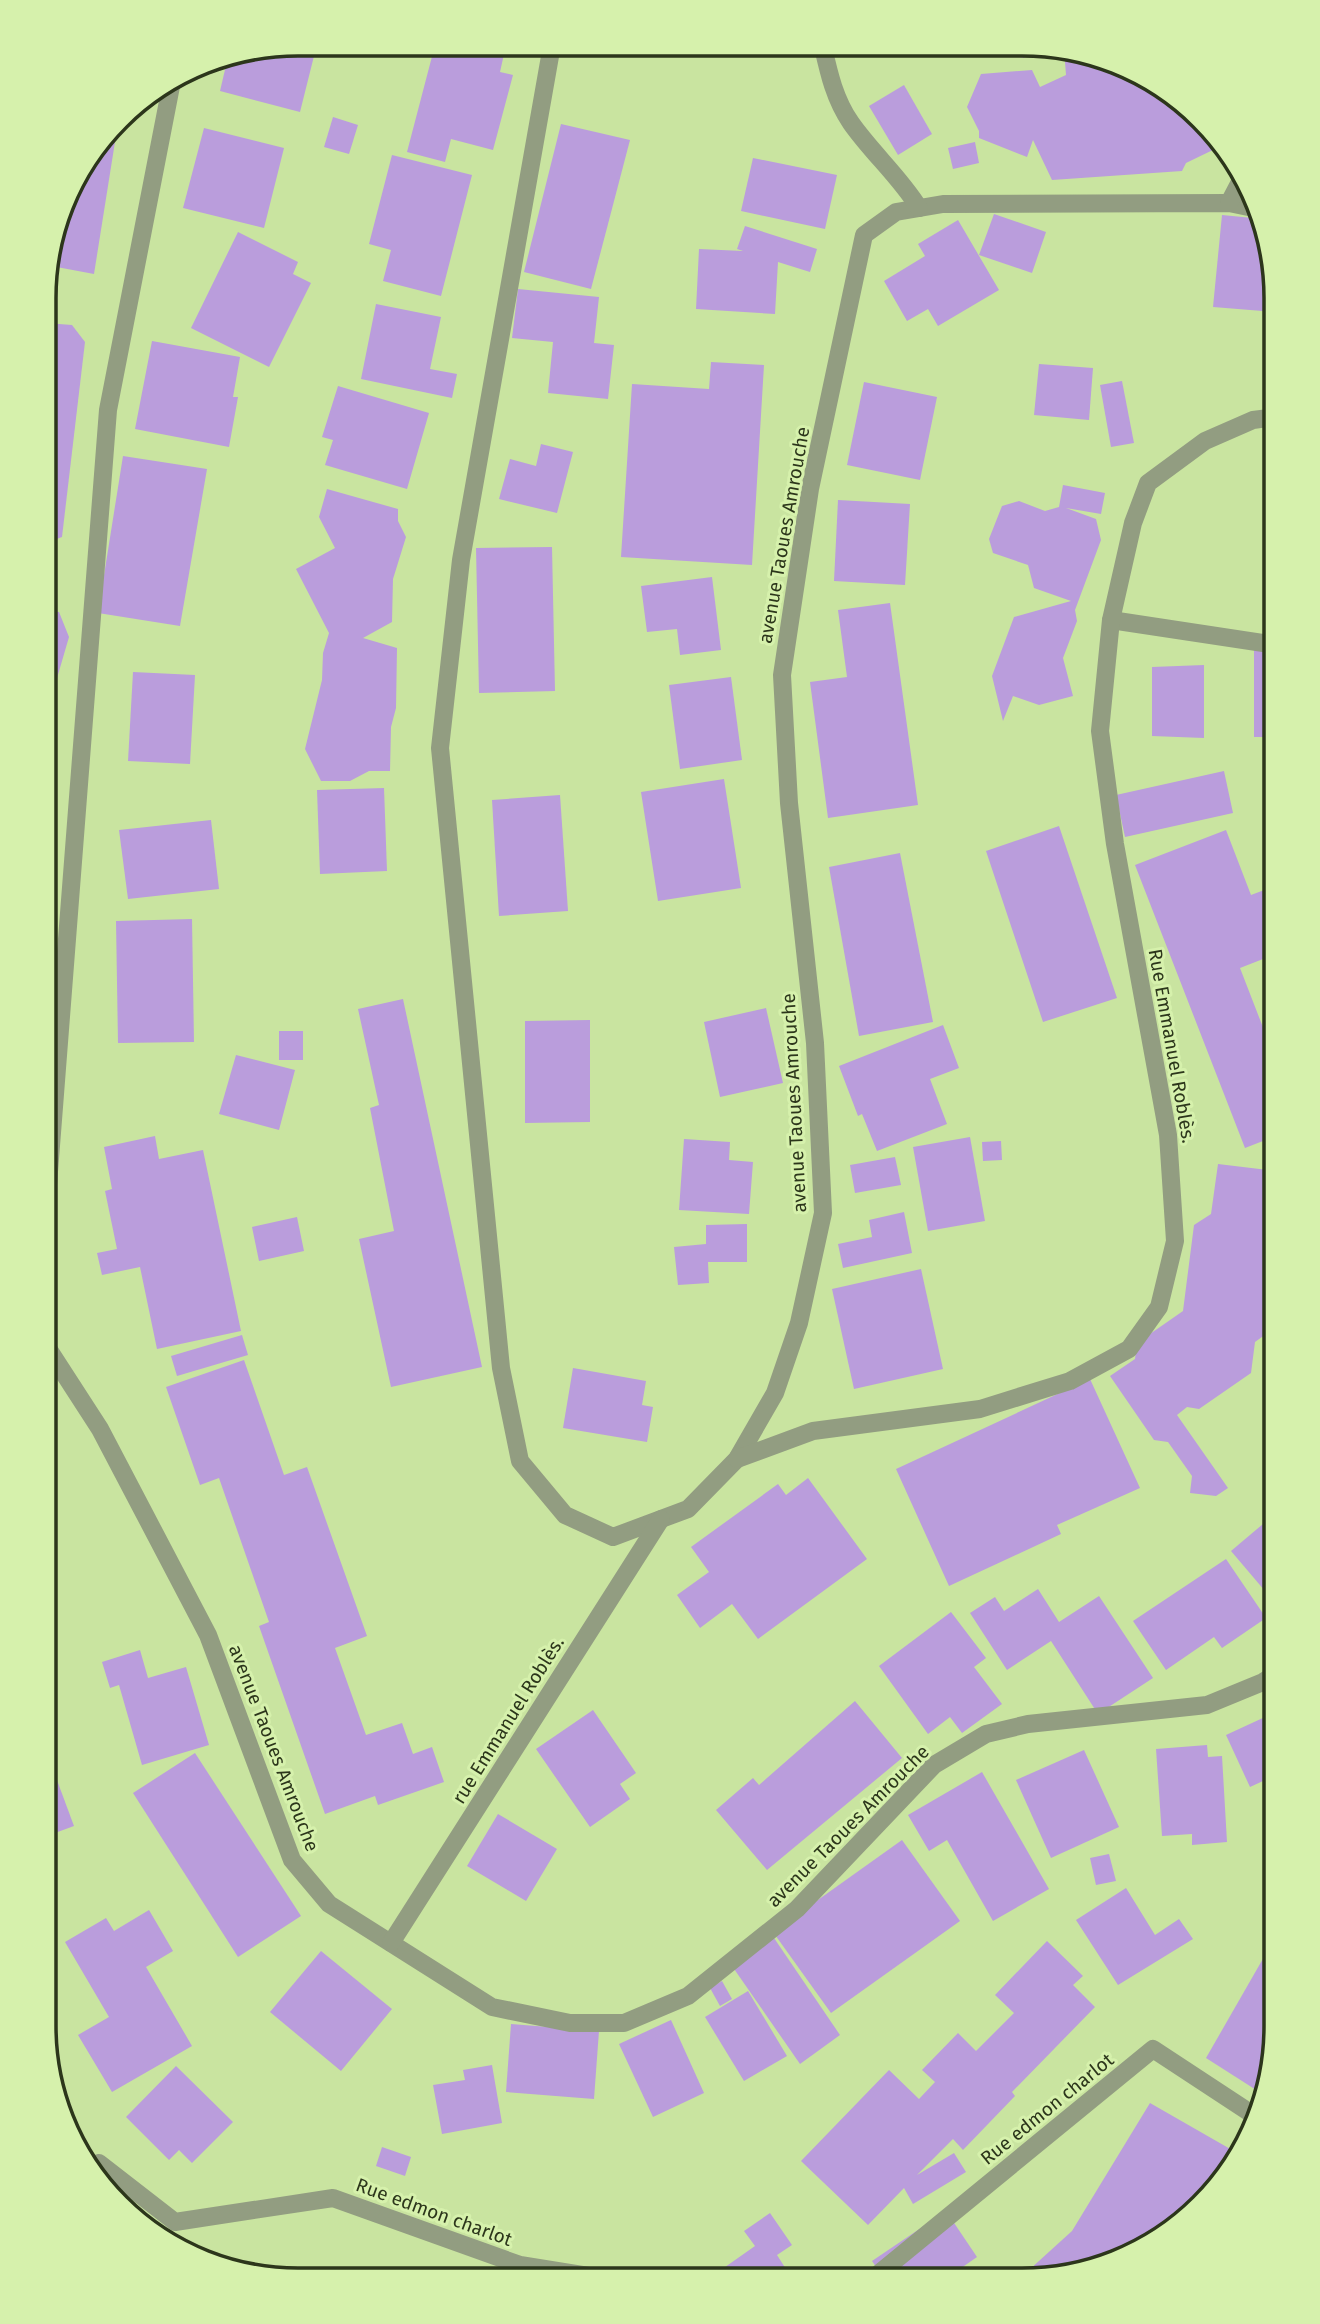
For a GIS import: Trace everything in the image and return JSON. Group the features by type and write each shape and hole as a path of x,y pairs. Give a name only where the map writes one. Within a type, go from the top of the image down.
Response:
{"street":[{"name":"avenue Taoues Amrouche","path":"550,56 461,560 440,748 501,1368 520,1461 565,1515 613,1537 688,1508 737,1459 775,1393 799,1323 823,1213 815,1043 789,803 782,675 810,489 864,235 896,212 943,204 1229,203 1245,206"},
{"path":"825,56 832,87 850,123 905,186 919,208"},
{"path":"56,1081 108,410 170,93"},
{"path":"1229,203 1237,188"},
{"name":"Rue Emmanuel Roblès.","path":"737,1459 813,1431 980,1409 1070,1381 1129,1349 1159,1307 1175,1241 1168,1135 1115,844 1100,731 1111,620 1133,523 1148,483 1205,441 1253,420 1264,419"},
{"path":"1111,620 1264,643"},
{"name":"avenue Taoues Amrouche","path":"56,1361 100,1429 208,1635 292,1860 329,1904 492,2007 570,2023 624,2023 688,1996 797,1909 934,1765 986,1734 1028,1724 1207,1705 1263,1682"},
{"name":"rue Emmanuel Roblès.","path":"391,1943 661,1519"},
{"name":"Rue edmon charlot","path":"886,2268 1153,2049 1248,2112"},
{"name":"Rue edmon charlot","path":"99,2163 174,2222 332,2198 520,2265 539,2268"}],"building":[{"path":"314,56 300,112 220,91 226,67 266,58"},
{"path":"432,56 504,56 500,72 513,75 493,150 451,139 445,162 407,152"},
{"path":"1065,60 1100,69 1129,81 1182,116 1213,150 1186,163 1182,171 1052,180 1033,140 1027,157 979,138 979,131 967,107 981,74 1032,70 1040,87 1066,75"},
{"path":"904,85 932,134 898,155 869,106"},
{"path":"333,117 358,125 349,154 324,147"},
{"path":"561,124 630,140 591,289 524,272"},
{"path":"204,128 284,148 264,228 183,208"},
{"path":"115,140 94,274 58,266 74,205 88,177"},
{"path":"975,142 979,163 953,169 948,148"},
{"path":"392,155 472,175 441,296 383,281 391,250 369,244"},
{"path":"753,158 837,175 825,229 741,211"},
{"path":"994,214 1046,232 1032,273 979,255"},
{"path":"1222,215 1250,218 1262,266 1264,311 1213,307"},
{"path":"958,220 999,290 938,326 928,309 907,321 884,281 925,256 918,244"},
{"path":"745,226 817,249 810,272 778,262 775,314 696,309 699,249 743,251 737,249"},
{"path":"238,232 298,262 293,274 311,283 269,367 191,328"},
{"path":"518,289 599,297 594,343 614,345 608,399 548,393 553,342 512,338"},
{"path":"376,304 441,317 430,369 457,374 452,398 361,379"},
{"path":"56,324 72,325 85,342 62,537 56,539"},
{"path":"152,341 240,357 233,397 238,397 229,447 135,429"},
{"path":"711,362 764,365 752,565 621,557 632,384 709,389"},
{"path":"1039,364 1093,368 1089,420 1034,415"},
{"path":"1122,381 1134,443 1111,447 1100,385"},
{"path":"864,382 937,397 920,480 847,465"},
{"path":"338,386 429,413 407,489 325,465 333,440 322,437"},
{"path":"541,444 573,452 557,513 499,499 510,459 536,466"},
{"path":"123,456 207,469 180,626 98,613"},
{"path":"1063,485 1105,493 1101,514 1066,508 1096,519 1101,540 1075,610 1077,621 1063,658 1073,696 1039,705 1013,696 1003,721 992,676 1014,617 1071,601 1034,588 1028,565 993,553 989,539 1002,506 1019,501 1045,511 1059,507"},
{"path":"327,489 398,509 398,521 406,537 393,579 392,622 363,638 397,648 396,708 391,727 390,771 369,771 350,781 321,781 305,749 322,680 323,653 329,633 296,569 335,548 319,517"},
{"path":"838,500 910,504 905,585 834,581"},
{"path":"552,547 555,691 479,693 476,548"},
{"path":"712,577 721,650 680,655 677,629 647,632 641,586"},
{"path":"890,603 918,805 828,818 810,682 847,677 838,610"},
{"path":"56,612 59,612 69,637 56,682"},
{"path":"1254,650 1264,650 1264,737 1254,737"},
{"path":"1204,665 1204,738 1152,736 1152,667"},
{"path":"133,672 195,675 190,764 128,761"},
{"path":"731,677 742,760 680,769 669,685"},
{"path":"1224,771 1233,813 1125,837 1116,795"},
{"path":"724,779 741,888 658,901 641,792"},
{"path":"384,788 387,871 320,874 317,790"},
{"path":"560,795 568,911 499,916 492,800"},
{"path":"211,820 219,889 128,899 119,830"},
{"path":"1059,826 1117,998 1043,1022 986,851"},
{"path":"1226,830 1251,895 1264,890 1264,959 1240,968 1264,1029 1264,1141 1245,1148 1135,865"},
{"path":"900,853 933,1022 859,1036 829,867"},
{"path":"192,919 194,1042 118,1043 116,921"},
{"path":"403,999 482,1367 391,1387 359,1239 394,1231 370,1108 379,1105 358,1009"},
{"path":"766,1008 783,1083 720,1097 704,1022"},
{"path":"590,1020 590,1122 525,1123 525,1021"},
{"path":"943,1025 959,1068 930,1079 947,1124 877,1151 862,1114 858,1116 839,1066"},
{"path":"279,1031 303,1031 303,1060 279,1060"},
{"path":"236,1055 295,1070 279,1130 219,1114"},
{"path":"155,1136 159,1159 203,1150 241,1331 157,1349 140,1267 102,1275 97,1253 117,1249 105,1191 112,1189 104,1147"},
{"path":"970,1137 985,1221 928,1231 913,1147"},
{"path":"684,1139 730,1142 729,1160 753,1162 749,1214 679,1210"},
{"path":"1001,1141 1002,1160 983,1161 982,1142"},
{"path":"895,1157 901,1185 855,1193 850,1165"},
{"path":"1218,1164 1264,1169 1263,1336 1255,1342 1251,1373 1199,1409 1187,1407 1177,1415 1228,1488 1216,1496 1190,1493 1192,1476 1168,1442 1154,1440 1110,1376 1135,1359 1137,1343 1183,1311 1194,1225 1211,1214"},
{"path":"904,1212 912,1253 843,1268 838,1244 872,1237 869,1220"},
{"path":"297,1217 304,1251 259,1261 252,1227"},
{"path":"747,1224 747,1262 708,1262 709,1283 678,1285 674,1247 706,1244 706,1225"},
{"path":"921,1269 943,1369 854,1389 832,1289"},
{"path":"242,1335 248,1355 177,1376 171,1356"},
{"path":"244,1360 284,1475 307,1467 367,1636 335,1648 366,1735 402,1723 413,1754 432,1747 444,1782 378,1805 375,1796 325,1814 259,1626 269,1622 219,1478 200,1485 166,1387"},
{"path":"573,1368 646,1381 642,1405 653,1407 647,1442 563,1428"},
{"path":"1090,1379 1140,1488 1057,1525 1061,1534 949,1586 896,1469"},
{"path":"808,1478 867,1559 758,1639 732,1604 700,1628 677,1595 709,1572 691,1547 778,1484 786,1495"},
{"path":"1263,1524 1263,1589 1231,1551"},
{"path":"1226,1559 1263,1614 1263,1620 1222,1648 1214,1637 1166,1670 1133,1621"},
{"path":"1038,1589 1059,1622 1099,1596 1153,1678 1098,1714 1051,1641 1007,1670 970,1613 995,1597 1004,1611"},
{"path":"951,1612 986,1658 974,1667 1002,1704 962,1733 950,1717 928,1734 879,1666"},
{"path":"140,1650 148,1678 186,1667 209,1745 142,1765 119,1685 110,1688 102,1662"},
{"path":"855,1701 902,1758 767,1870 716,1810 753,1778 759,1785"},
{"path":"593,1710 636,1773 620,1784 630,1799 590,1827 536,1749"},
{"path":"1263,1718 1263,1781 1250,1787 1226,1735"},
{"path":"1207,1745 1208,1757 1222,1756 1227,1842 1192,1845 1192,1834 1162,1836 1156,1749"},
{"path":"1084,1750 1119,1827 1051,1858 1016,1780"},
{"path":"195,1753 301,1916 238,1957 133,1793"},
{"path":"982,1772 1049,1889 993,1921 947,1840 929,1851 908,1815"},
{"path":"56,1777 74,1826 56,1833"},
{"path":"498,1814 557,1849 526,1901 467,1866"},
{"path":"902,1840 960,1921 831,2013 773,1932"},
{"path":"1109,1854 1116,1881 1096,1885 1090,1858"},
{"path":"1126,1888 1155,1935 1179,1919 1193,1939 1118,1985 1076,1920"},
{"path":"149,1910 173,1951 146,1967 192,2046 112,2092 78,2035 109,2017 65,1942 106,1918 114,1931"},
{"path":"774,1938 840,2035 800,2064 732,1966"},
{"path":"1047,1941 1083,1976 1073,1985 1095,2007 1012,2092 1015,2096 963,2150 953,2139 917,2175 954,2153 966,2172 913,2204 904,2188 868,2225 801,2161 889,2070 919,2099 935,2082 922,2070 958,2033 976,2051 1014,2013 995,1995"},
{"path":"321,1951 392,2009 341,2071 270,2012"},
{"path":"1263,1959 1263,2042 1255,2089 1206,2058"},
{"path":"722,1981 732,1999 720,2006 710,1988"},
{"path":"748,1991 787,2056 744,2081 705,2017"},
{"path":"671,2020 704,2093 653,2117 619,2044"},
{"path":"511,2024 599,2031 594,2099 506,2092"},
{"path":"492,2065 502,2123 442,2134 433,2085 465,2080 463,2070"},
{"path":"176,2066 233,2122 192,2163 179,2150 169,2160 126,2117"},
{"path":"1150,2103 1231,2149 1193,2197 1143,2236 1100,2255 1054,2266 1032,2267 1072,2231"},
{"path":"382,2147 411,2157 405,2176 376,2166"},
{"path":"946,2211 977,2257 961,2268 877,2268 872,2261"},
{"path":"770,2213 792,2245 777,2255 785,2268 724,2268 755,2246 744,2231"}]}
